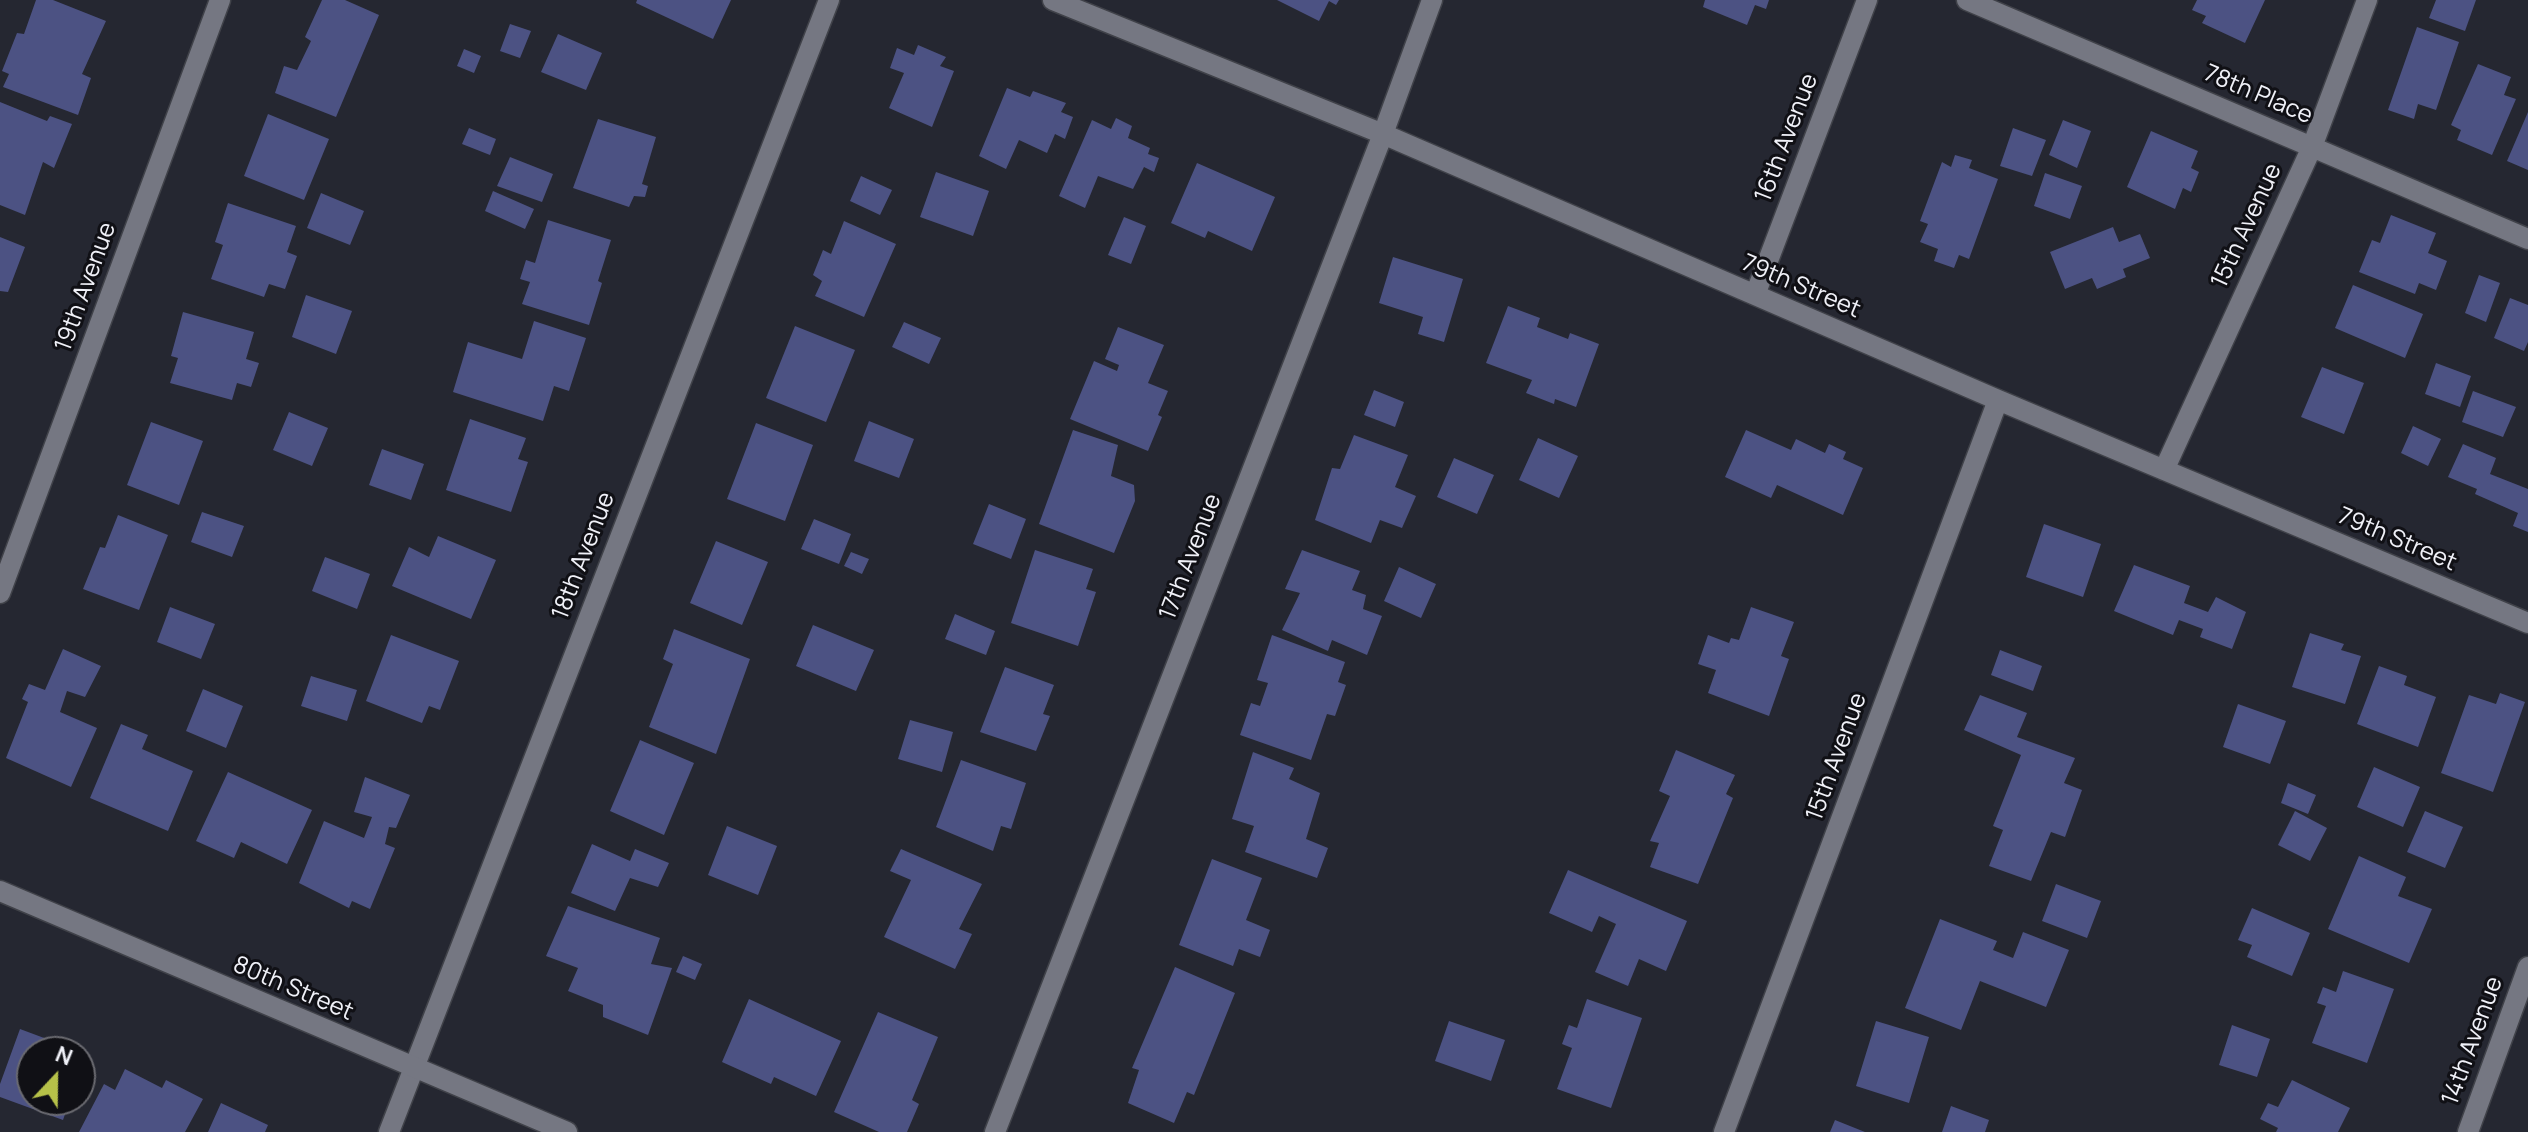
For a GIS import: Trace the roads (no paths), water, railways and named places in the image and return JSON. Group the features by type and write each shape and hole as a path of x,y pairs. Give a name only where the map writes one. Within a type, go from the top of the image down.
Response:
{"street":[{"name":"19th Avenue","path":"0,593 220,0"},
{"name":"18th Avenue","path":"389,1132 829,0"},
{"name":"79th Street","path":"1053,0 1383,134 1998,400 2528,623"},
{"name":"17th Avenue","path":"995,1132 1383,134 1432,0"},
{"name":"16th Avenue","path":"1755,295 1867,0"},
{"name":"78th Place","path":"1967,0 2528,239"},
{"name":"15th Avenue","path":"2164,470 2312,147 2367,0"},
{"name":"15th Avenue","path":"1724,1132 1998,400"},
{"name":"80th Street","path":"0,891 567,1132"},
{"name":"14th Avenue","path":"2468,1132 2528,967"}]}
